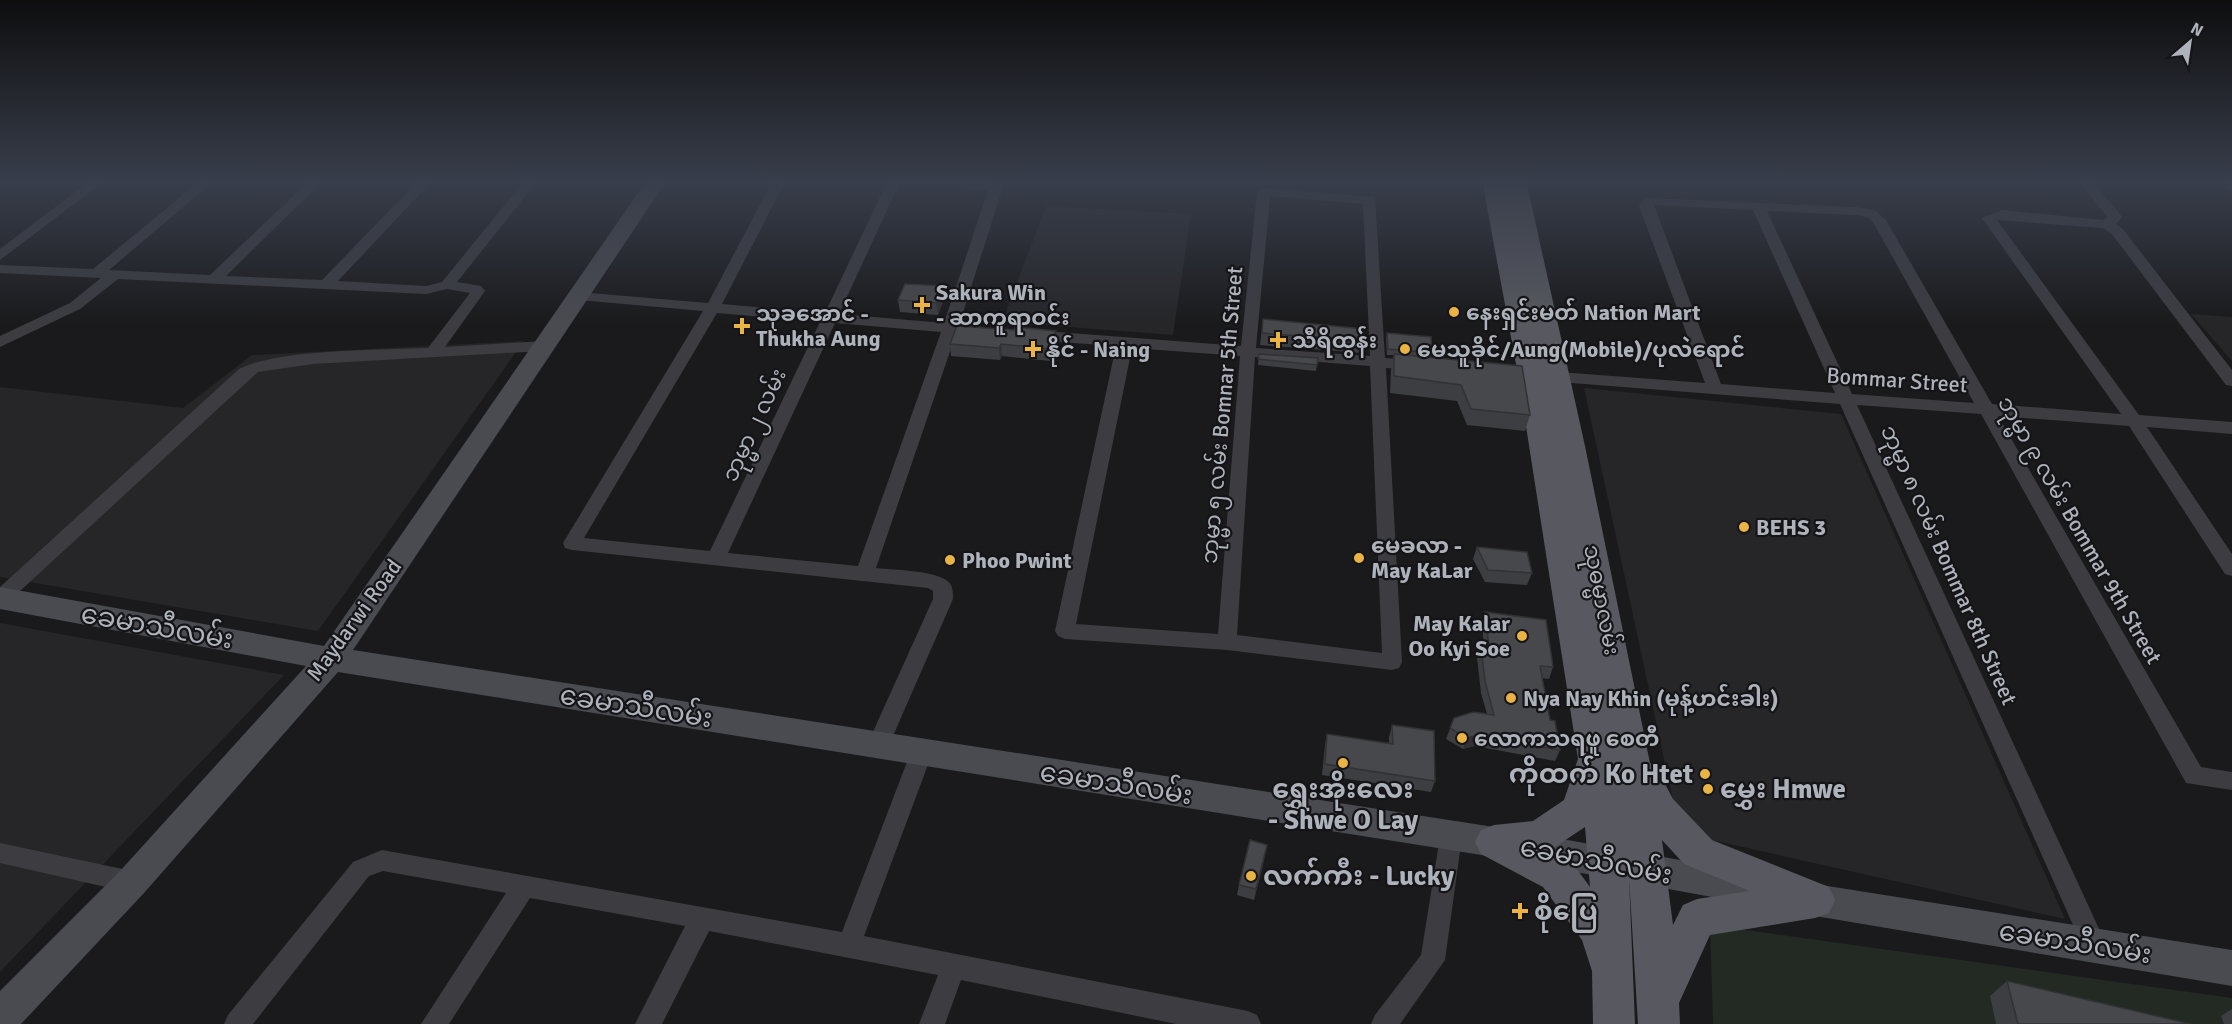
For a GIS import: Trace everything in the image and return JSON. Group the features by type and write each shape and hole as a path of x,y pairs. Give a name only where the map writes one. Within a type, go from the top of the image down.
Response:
{"main road":[{"name":"Maydarwi Road","path":"0,1018 132,882 331,659 625,228"},
{"name":"သုဓမ္မာလမ်း","path":"1504,228 1536,375 1632,757 1648,872 1659,1013"},
{"name":"သုဓမ္မာလမ်း","path":"1520,228 1536,375 1595,755 1609,864 1614,1008"},
{"name":"ခေမာသီလမ်း","path":"0,598 331,659 878,745 921,754 1494,842 1648,872 2232,968"},
{"path":"1494,842 1540,837 1580,810 1595,755"},
{"path":"1632,757 1660,811 1698,852 1815,900"},
{"path":"1494,842 1557,874 1600,932 1614,1008"},
{"path":"1659,1013 1697,918 1815,900"}],"street":[{"path":"0,256 37,228"},
{"path":"97,273 151,228"},
{"path":"214,279 268,228"},
{"path":"326,285 381,228"},
{"path":"447,285 493,228"},
{"path":"755,228 713,307 572,543 931,581 943,587 943,599 878,745"},
{"name":"ဘုမ္မာ ၂ လမ်း","path":"716,558 872,228"},
{"path":"865,574 983,228"},
{"name":"ဘုမ္မာ ၅ လမ်း Bomnar 5th Street","path":"1227,642 1248,352 1260,228"},
{"name":"ဘုမ္မာ ၅ လမ်း Bomnar 5th Street","path":"1371,228 1376,362"},
{"path":"1654,228 1715,389"},
{"name":"ဘုမ္မာ ၈ လမ်း Bommar 8th Street","path":"1768,228 2095,946"},
{"name":"ဘုမ္မာ ၉ လမ်း Bommar 9th Street","path":"1883,228 2194,776 2232,781"},
{"path":"1996,228 2134,421 2232,569"},
{"path":"2112,228 2232,381"},
{"path":"0,269 426,290 447,285 473,288 478,291 434,352"},
{"path":"0,342 75,306 116,274"},
{"path":"579,296 997,332"},
{"path":"1020,334 1436,367"},
{"path":"1125,342 1065,631 1227,642 1392,662 1376,362"},
{"path":"0,598 246,373 262,365 303,360 543,346"},
{"name":"Bommar Street","path":"1536,375 2232,428"},
{"path":"849,945 921,754"},
{"path":"1384,1024 1434,960 1451,837"},
{"path":"0,853 132,882"},
{"path":"237,1024 361,869 370,863 382,860 954,966 1161,1017 1248,1024"},
{"path":"434,1024 524,886"},
{"path":"648,1024 702,919"},
{"path":"932,1024 954,966"}],"shaded area":[{"path":"1038,228 1189,228 1173,335 1002,322"},
{"path":"2191,314 2232,317 2232,361"},
{"path":"524,341 318,631 0,577 0,387 183,408 252,355"},
{"path":"1584,388 1841,414 2065,919 1680,833"},
{"path":"0,623 284,675 0,972"},
{"path":"1710,925 2232,998 2232,1024 1713,1024"}],"building":[{"path":"905,284 942,286 936,303 898,300"},
{"path":"1263,319 1364,329 1364,341 1262,333"},
{"path":"957,326 1014,330 1015,327 1056,331 1049,349 1001,344 999,348 950,344"},
{"path":"1387,333 1431,337 1432,353 1388,349"},
{"path":"1259,354 1318,358 1317,365 1258,359"},
{"path":"1394,354 1522,366 1530,415 1471,409 1461,385 1394,376"},
{"path":"1477,547 1527,552 1532,573 1488,570"},
{"path":"1485,612 1546,620 1553,667 1540,666 1550,720 1555,721 1560,750 1478,735 1467,738 1450,728 1454,718 1473,712 1494,715 1485,681 1481,647 1489,647"},
{"path":"1392,725 1434,731 1435,781 1325,764 1327,734 1393,744"},
{"name":"လက်ကီး - Lucky","path":"1250,840 1267,845 1256,889 1239,885"},
{"path":"2007,981 2191,1024 2018,1024"}],"place":[{"name":"Sakura Win - ဆာကူရာဝင်း","path":"922,305"},
{"name":"နေးရှင်းမတ် Nation Mart","path":"1454,312"},
{"name":"သုခအောင် - Thukha Aung","path":"742,326"},
{"name":"သီရိထွန်း","path":"1278,340"},
{"name":"နိုင် - Naing","path":"1033,349"},
{"name":"မေသူခိုင်/Aung(Mobile)/ပုလဲရောင်","path":"1405,349"},
{"name":"BEHS 3","path":"1744,527"},
{"name":"မေခလာ - May KaLar","path":"1359,558"},
{"name":"Phoo Pwint","path":"950,560"},
{"name":"May Kalar Oo Kyi Soe","path":"1522,636"},
{"name":"Nya Nay Khin (မုန့်ဟင်းခါး)","path":"1511,698"},
{"name":"လောကသရဖူ စေတီ","path":"1462,738"},
{"name":"ရွှေးအိုးလေး - Shwe O Lay","path":"1343,763"},
{"name":"ကိုထက် Ko Htet","path":"1705,774"},
{"name":"မွှေး Hmwe","path":"1708,789"},
{"name":"လက်ကီး - Lucky","path":"1251,876"},
{"name":"စိုပြေ","path":"1520,911"}]}
